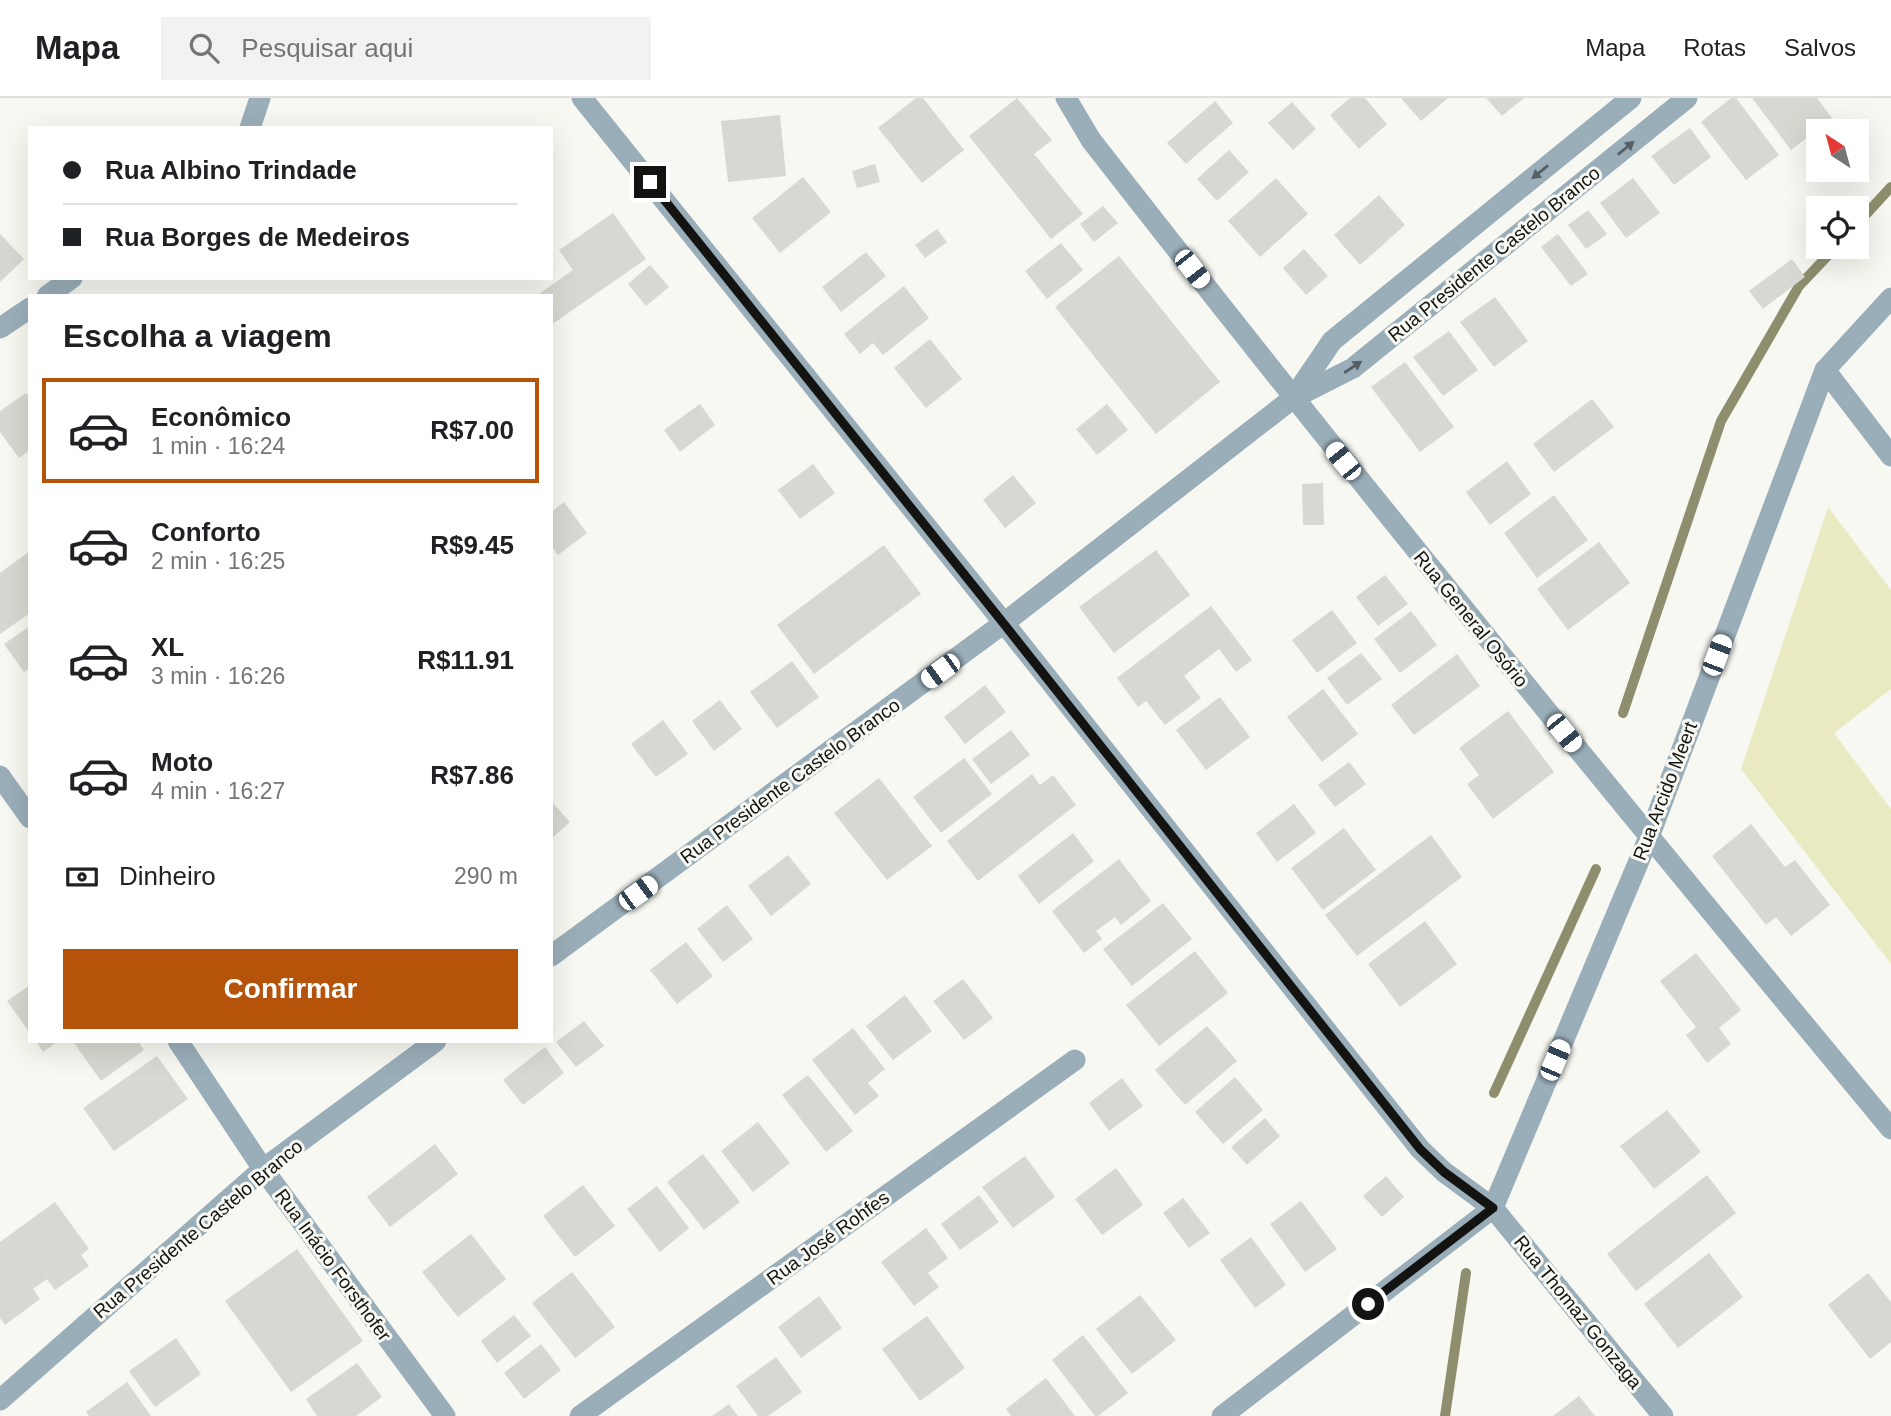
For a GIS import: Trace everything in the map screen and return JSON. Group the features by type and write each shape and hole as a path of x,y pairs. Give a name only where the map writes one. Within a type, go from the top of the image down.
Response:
{"street":[{"path":"251,126 260,98"},
{"name":"Rua Thomaz Gonzaga","path":"582,98 1420,1149 1444,1172 1493,1208 1663,1416"},
{"name":"Rua General Osório","path":"1066,98 1091,140 1293,399 1649,837 1891,1129"},
{"name":"Rua Presidente Castelo Branco","path":"1293,399 1332,341 1631,98"},
{"name":"Rua Presidente Castelo Branco","path":"553,955 1004,624 1293,399 1353,368 1687,98"},
{"path":"50,294 69,280"},
{"path":"1891,298 1825,370 1891,456"},
{"path":"0,328 28,309"},
{"name":"Rua Arcido Meert","path":"1493,1208 1649,837 1825,370"},
{"path":"0,776 28,814"},
{"name":"Rua Inácio Forsthofer","path":"179,1043 263,1168 445,1416"},
{"name":"Rua Presidente Castelo Branco","path":"0,1400 263,1168 433,1043"},
{"name":"Rua José Rohfes","path":"580,1416 1075,1060"},
{"path":"1222,1416 1493,1208"}],"green space":[{"path":"1828,507 1891,590 1891,689 1834,733 1891,809 1891,964 1741,769"}],"building":[{"path":"916,98 923,98 964,150 922,183 878,128"},
{"path":"1017,98 1052,140 1034,154 1083,214 1051,239 969,136"},
{"path":"1350,98 1365,98 1387,124 1359,149 1330,115"},
{"path":"1401,98 1448,98 1421,121"},
{"path":"1486,98 1524,98 1502,116"},
{"path":"1731,98 1736,98 1779,155 1746,180 1701,122"},
{"path":"1752,98 1817,98 1832,118 1806,119 1806,138 1791,150"},
{"path":"1215,101 1233,123 1186,164 1167,143"},
{"path":"1292,102 1316,129 1293,150 1268,123"},
{"path":"780,115 786,176 728,182 721,121"},
{"path":"1690,128 1711,157 1674,185 1651,156"},
{"path":"1229,150 1249,172 1217,201 1197,179"},
{"path":"875,164 880,182 857,188 852,171"},
{"path":"803,177 831,212 780,253 752,218"},
{"path":"1276,178 1308,214 1260,257 1228,221"},
{"path":"1633,178 1660,213 1626,238 1600,203"},
{"path":"1379,195 1405,225 1360,265 1334,235"},
{"path":"1103,206 1118,223 1094,242 1080,224"},
{"path":"1588,210 1607,234 1586,249 1568,225"},
{"path":"613,213 646,259 553,324 553,294 539,294 573,270 559,250"},
{"path":"937,229 947,242 925,258 915,245"},
{"path":"0,234 24,259 0,282"},
{"path":"1558,234 1588,274 1571,286 1541,247"},
{"path":"1061,243 1083,270 1047,299 1025,271"},
{"path":"1304,249 1328,276 1306,295 1283,268"},
{"path":"866,252 886,276 841,312 822,287"},
{"path":"1119,256 1220,382 1156,434 1055,307"},
{"path":"1792,259 1805,277 1763,309 1749,291"},
{"path":"650,265 669,287 646,306 628,284"},
{"path":"904,286 929,318 883,355 873,343 860,354 844,334"},
{"path":"1495,297 1528,341 1494,367 1460,322"},
{"path":"1449,331 1478,370 1443,396 1413,357"},
{"path":"930,339 962,379 926,408 894,368"},
{"path":"1405,362 1454,427 1420,452 1371,387"},
{"path":"26,393 28,396 28,451 19,458 0,432 0,411"},
{"path":"1592,399 1614,427 1554,472 1533,444"},
{"path":"700,404 715,425 680,452 664,430"},
{"path":"1107,404 1128,430 1097,455 1076,429"},
{"path":"1507,461 1531,494 1490,525 1466,492"},
{"path":"813,464 835,493 800,519 778,490"},
{"path":"1013,475 1036,503 1005,528 983,500"},
{"path":"1323,483 1324,525 1303,525 1302,484"},
{"path":"1554,495 1588,540 1537,578 1504,533"},
{"path":"564,502 587,533 558,555 553,549 553,510"},
{"path":"1599,542 1630,583 1568,630 1537,589"},
{"path":"884,545 921,594 814,674 777,625"},
{"path":"1156,550 1190,595 1114,653 1079,607"},
{"path":"28,552 28,614 0,634 0,573"},
{"path":"1385,575 1408,604 1378,626 1356,597"},
{"path":"1211,606 1252,660 1236,672 1219,649 1184,676 1201,698 1165,725 1146,701 1138,707 1117,678"},
{"path":"1332,610 1357,643 1317,673 1292,640"},
{"path":"1411,611 1437,645 1400,673 1374,639"},
{"path":"28,627 28,669 24,672 4,644"},
{"path":"1361,653 1382,679 1347,705 1327,678"},
{"path":"1457,654 1480,686 1414,735 1391,705"},
{"path":"792,661 819,697 777,728 750,692"},
{"path":"985,685 1006,712 965,744 944,717"},
{"path":"1323,689 1358,734 1322,762 1287,717"},
{"path":"1220,697 1250,737 1206,770 1176,730"},
{"path":"720,700 742,729 714,751 692,721"},
{"path":"1508,711 1554,772 1493,819 1467,784 1479,775 1459,748"},
{"path":"663,720 688,754 656,777 631,744"},
{"path":"1011,730 1030,755 991,784 972,759"},
{"path":"964,758 992,794 941,833 913,797"},
{"path":"1349,762 1366,784 1335,807 1318,785"},
{"path":"1032,774 1040,785 1053,775 1076,805 978,881 947,841"},
{"path":"879,778 932,846 887,880 834,813"},
{"path":"553,803 570,822 553,837"},
{"path":"1294,804 1316,833 1277,862 1256,833"},
{"path":"1751,824 1785,867 1795,860 1830,905 1791,936 1776,917 1766,925 1712,856"},
{"path":"1344,828 1376,870 1323,910 1291,868"},
{"path":"1073,833 1094,861 1039,904 1018,876"},
{"path":"1431,835 1462,877 1357,956 1325,915"},
{"path":"788,855 811,884 771,916 748,886"},
{"path":"1119,859 1151,901 1121,925 1115,917 1096,931 1102,939 1084,953 1052,911"},
{"path":"1163,903 1192,939 1132,986 1103,949"},
{"path":"727,905 753,939 723,962 697,929"},
{"path":"1425,921 1457,964 1400,1007 1368,964"},
{"path":"686,942 713,976 677,1004 650,970"},
{"path":"1195,951 1228,993 1159,1046 1126,1005"},
{"path":"1696,953 1741,1010 1719,1028 1731,1044 1707,1063 1686,1035 1696,1027 1660,981"},
{"path":"963,979 993,1018 964,1040 933,1001"},
{"path":"28,986 28,1030 7,1001"},
{"path":"905,995 932,1031 893,1060 866,1026"},
{"path":"584,1021 604,1046 576,1067 556,1042"},
{"path":"1207,1026 1237,1061 1185,1105 1155,1070"},
{"path":"853,1028 885,1069 868,1083 879,1096 855,1115 812,1060"},
{"path":"37,1043 55,1043 43,1052"},
{"path":"74,1043 139,1043 144,1050 101,1081"},
{"path":"545,1047 564,1073 523,1105 503,1080"},
{"path":"157,1056 188,1099 114,1151 83,1108"},
{"path":"808,1075 853,1131 826,1152 782,1095"},
{"path":"1235,1077 1263,1110 1223,1144 1195,1112"},
{"path":"1122,1078 1143,1106 1109,1131 1089,1103"},
{"path":"1667,1110 1701,1152 1654,1189 1620,1146"},
{"path":"1265,1118 1280,1136 1247,1165 1231,1147"},
{"path":"758,1122 790,1163 753,1192 721,1151"},
{"path":"435,1144 458,1174 390,1227 367,1197"},
{"path":"703,1154 740,1202 704,1230 667,1182"},
{"path":"1025,1156 1055,1197 1013,1228 982,1187"},
{"path":"1116,1168 1143,1205 1102,1235 1075,1199"},
{"path":"1707,1175 1736,1213 1636,1291 1607,1254"},
{"path":"1386,1176 1404,1197 1382,1217 1363,1196"},
{"path":"583,1185 615,1226 575,1257 543,1216"},
{"path":"657,1186 689,1228 660,1252 627,1209"},
{"path":"979,1195 999,1222 960,1250 941,1224"},
{"path":"1183,1198 1210,1233 1189,1248 1163,1213"},
{"path":"1301,1201 1337,1249 1305,1272 1270,1224"},
{"path":"55,1202 89,1249 81,1255 89,1266 55,1290 47,1279 33,1289 40,1299 5,1325 0,1318 0,1242"},
{"path":"926,1228 948,1258 928,1273 939,1287 914,1306 881,1262"},
{"path":"471,1234 506,1279 458,1317 422,1272"},
{"path":"1251,1237 1286,1285 1255,1308 1220,1260"},
{"path":"297,1249 363,1341 291,1392 225,1301"},
{"path":"1709,1253 1743,1297 1678,1348 1644,1304"},
{"path":"572,1272 615,1327 575,1358 532,1303"},
{"path":"1868,1273 1891,1302 1891,1342 1870,1359 1828,1305"},
{"path":"1140,1295 1176,1340 1132,1374 1096,1329"},
{"path":"819,1296 842,1328 801,1358 778,1327"},
{"path":"514,1315 531,1336 497,1363 481,1341"},
{"path":"927,1316 965,1368 920,1401 882,1349"},
{"path":"1083,1335 1128,1393 1098,1416 1095,1416 1052,1360"},
{"path":"176,1338 201,1374 155,1407 129,1371"},
{"path":"541,1344 561,1370 524,1399 504,1373"},
{"path":"776,1357 802,1392 768,1416 758,1416 736,1386"},
{"path":"357,1363 382,1397 356,1416 317,1416 306,1399"},
{"path":"1046,1378 1075,1416 1011,1416 1006,1409"},
{"path":"127,1382 151,1416 89,1416 86,1412"},
{"path":"1579,1396 1595,1416 1553,1416"},
{"path":"729,1404 738,1416 712,1416"}],"waterway":[{"path":"1869,211 1891,187"},
{"path":"1623,713 1721,421 1799,286 1825,259"},
{"path":"1494,1093 1596,869"},
{"path":"1445,1416 1466,1273"}],"route":[{"path":"650,182 1420,1149 1444,1172 1493,1208 1368,1304"}]}
